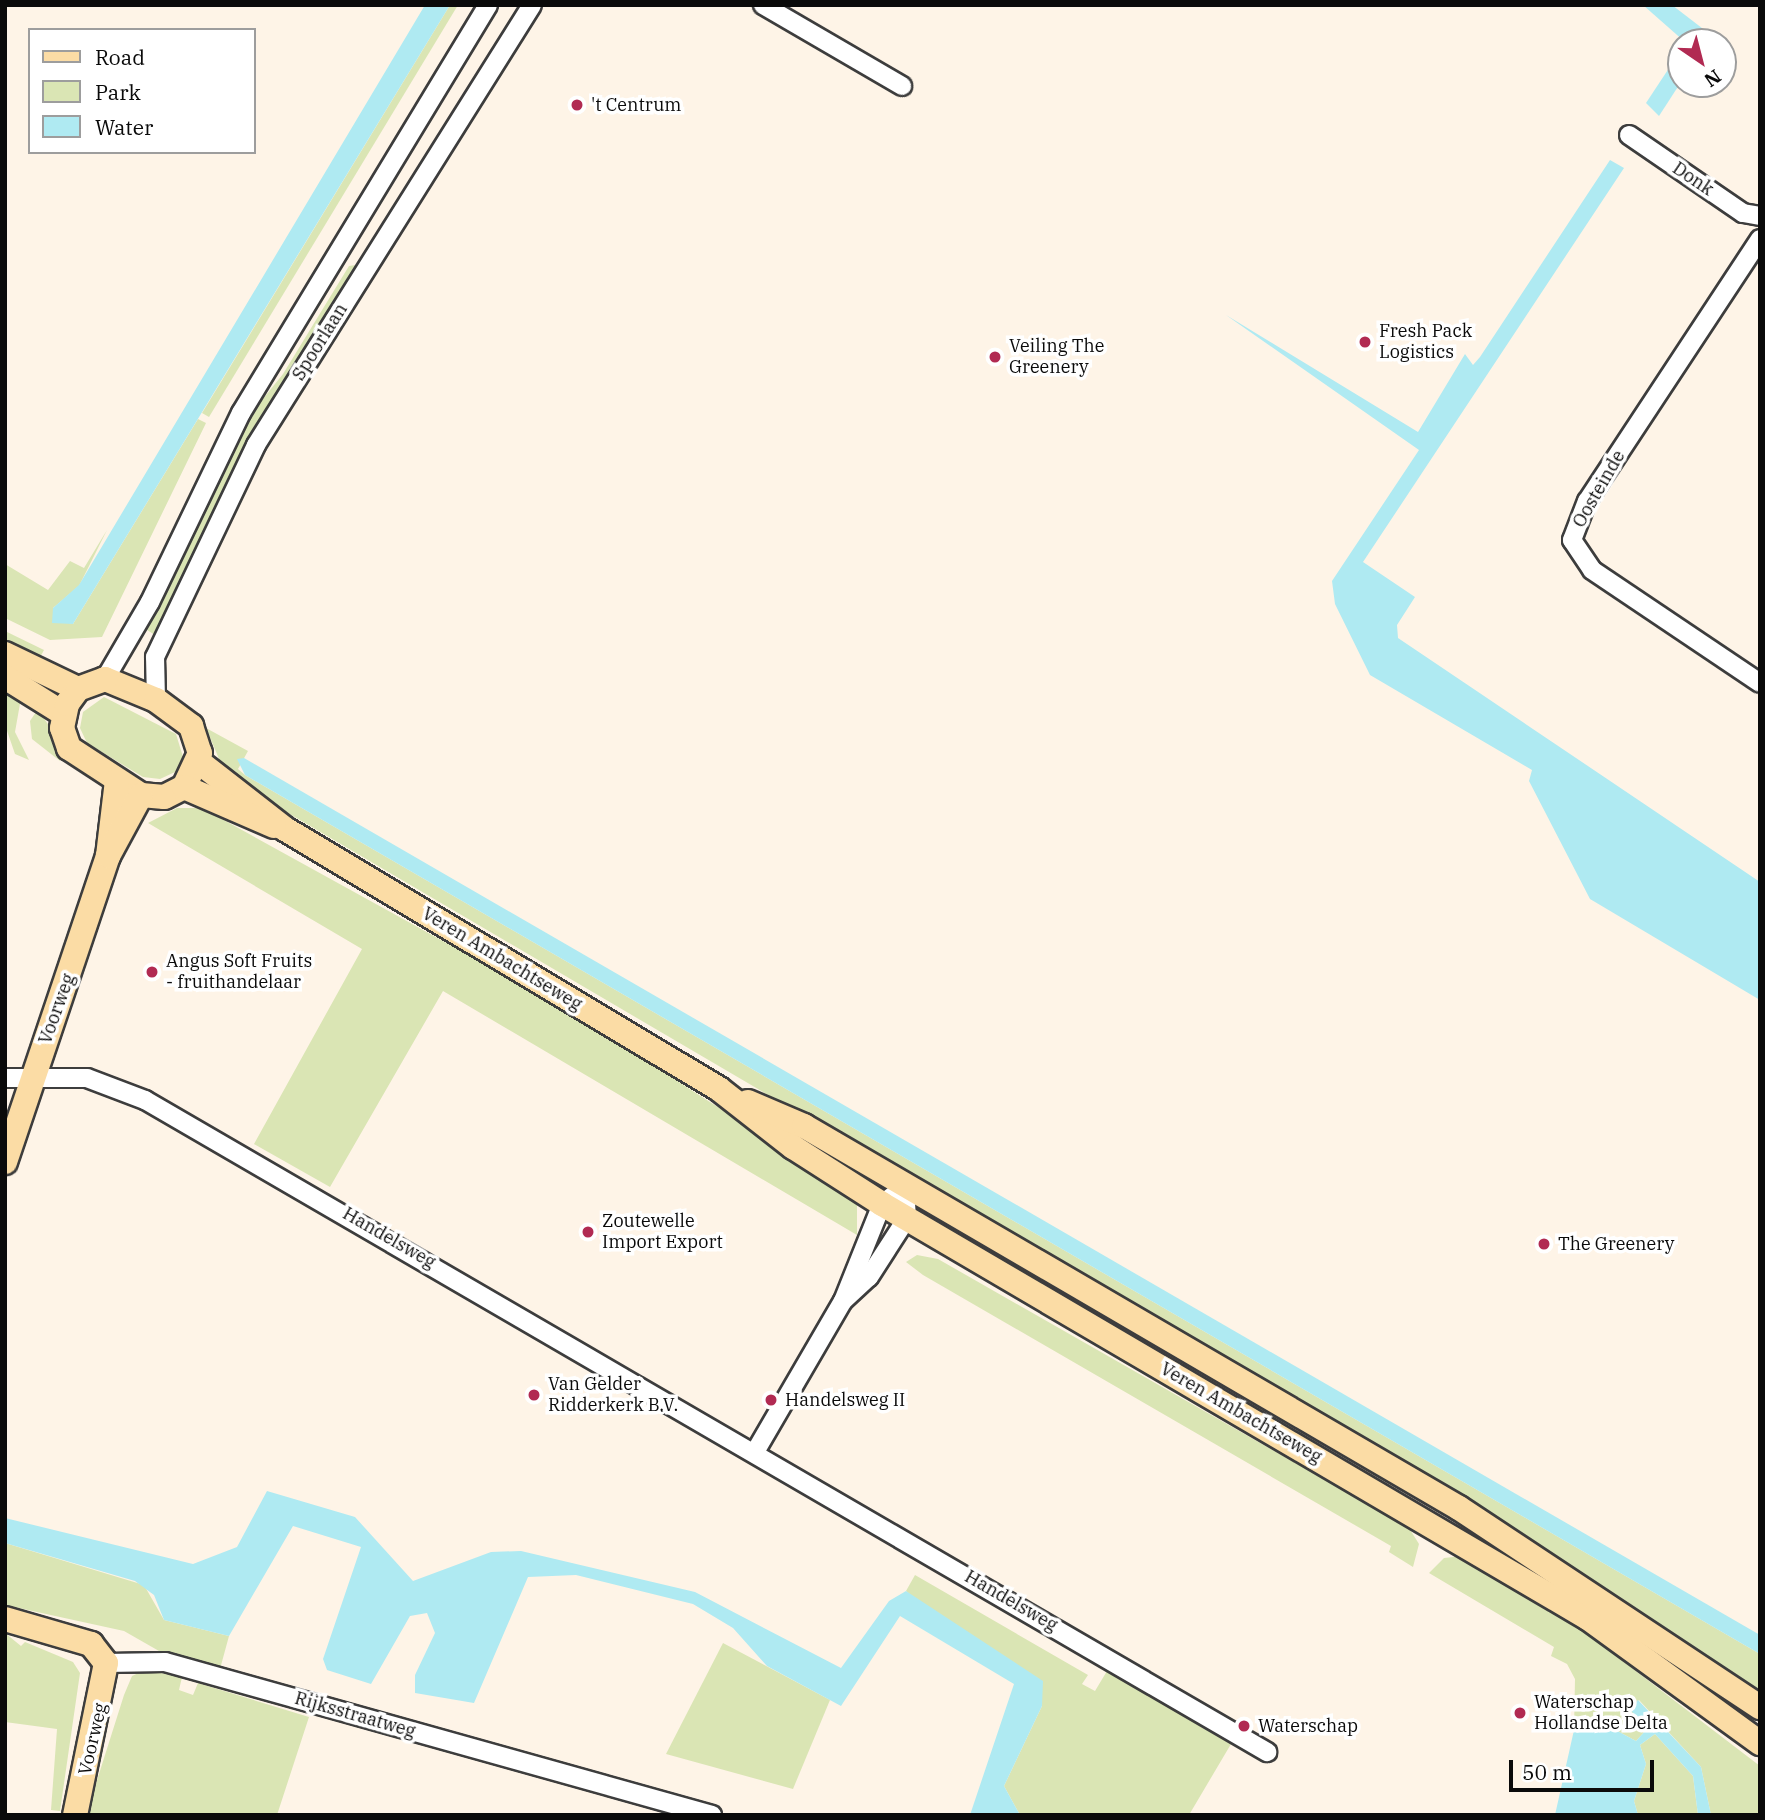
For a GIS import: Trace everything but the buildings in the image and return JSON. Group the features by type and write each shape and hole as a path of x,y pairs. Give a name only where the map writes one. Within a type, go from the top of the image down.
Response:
{"main road":[{"path":"5,654 78,690"},
{"path":"5,677 64,714"},
{"path":"105,679 156,700 191,726 199,762 184,787 164,797 141,795 69,748 64,714 78,690 105,679"},
{"name":"Veren Ambachtseweg","path":"199,762 285,829 719,1089 793,1147 882,1204 1522,1577 1760,1743"},
{"name":"Voorweg","path":"108,856 117,781"},
{"name":"Veren Ambachtseweg","path":"184,787 285,829"},
{"name":"Voorweg","path":"5,1162 108,856 141,795"},
{"name":"Veren Ambachtseweg","path":"719,1089 804,1126 1459,1508 1760,1707"},
{"path":"5,1619 91,1644 106,1663"},
{"name":"Voorweg","path":"75,1815 106,1663"}],"street":[{"name":"Spoorlaan","path":"105,679 145,612 241,414 488,5"},
{"name":"Spoorlaan","path":"156,700 155,657 256,445 532,5"},
{"path":"763,5 902,86"},
{"name":"Donk","path":"1629,135 1743,213 1760,216"},
{"name":"Oosteinde","path":"1760,239 1587,501 1572,540 1592,570 1760,683"},
{"name":"Handelsweg","path":"5,1078 87,1078 145,1100 755,1452 1266,1752"},
{"path":"755,1452 843,1301 882,1204 905,1186"},
{"path":"843,1301 869,1277 907,1218 905,1186"},
{"name":"Rijksstraatweg","path":"106,1663 165,1662 712,1815"}],"green space":[{"path":"450,5 458,5 209,417 202,413"},
{"path":"362,264 158,637 144,628 241,426 283,374 349,266"},
{"path":"198,419 206,423 102,637 50,640 5,618 5,564 48,590 70,561 84,568 107,530 79,586 53,608 56,620 73,624"},
{"path":"5,631 44,650 37,663 5,645"},
{"path":"5,687 21,698 15,732 29,760 15,754 5,725"},
{"path":"104,697 176,734 183,757 175,772 160,779 143,777 87,743 80,728 83,712"},
{"path":"38,709 49,726 60,761 32,739 30,721"},
{"path":"206,728 248,751 238,769 245,775 1760,1654 1760,1697 1519,1536 247,789 222,766"},
{"path":"177,808 202,808 559,1005 839,1185 857,1203 857,1235 443,991 330,1187 254,1144 362,949 148,823"},
{"path":"917,1255 938,1259 1409,1528 1419,1544 1413,1567 1389,1552 1391,1546 923,1275 906,1262"},
{"path":"5,1543 144,1585 164,1620 229,1636 220,1669 166,1655 124,1631 5,1605"},
{"path":"1463,1556 1569,1620 1760,1766 1760,1815 1711,1815 1701,1767 1639,1700 1631,1709 1646,1730 1636,1741 1597,1720 1574,1730 1575,1679 1567,1664 1551,1656 1554,1647 1429,1573 1444,1558"},
{"path":"915,1575 1088,1675 1082,1684 1095,1691 1107,1671 1231,1744 1189,1815 1020,1815 1004,1786 1042,1706 906,1591"},
{"path":"5,1633 21,1646 25,1642 73,1662 80,1673 60,1811 51,1810 57,1729 5,1722"},
{"path":"723,1643 830,1700 793,1789 666,1754"},
{"path":"145,1670 182,1677 179,1690 193,1695 198,1683 309,1717 277,1815 86,1815 124,1695 132,1676"},
{"path":"1655,1734 1693,1776 1698,1815 1638,1815 1634,1801 1646,1764 1640,1745"}],"water":[{"path":"425,5 450,5 73,624 52,623 53,608 79,585"},
{"path":"1643,5 1672,5 1702,28 1669,28"},
{"path":"1667,71 1667,98 1671,98 1659,116 1646,103"},
{"path":"1610,160 1624,168 1363,562 1415,597 1397,625 1398,638 1760,882 1760,1000 1590,899 1529,781 1532,770 1370,675 1335,604 1332,581 1419,450 1226,315 1418,432 1465,354 1473,365 1480,357"},
{"path":"244,758 1760,1635 1760,1654 245,775 237,759"},
{"path":"267,1491 355,1517 413,1581 491,1552 521,1551 695,1592 841,1668 889,1601 906,1591 1043,1681 1042,1706 1004,1786 1020,1815 970,1815 1014,1684 900,1616 841,1706 767,1666 733,1628 693,1604 576,1575 528,1577 474,1703 415,1693 415,1675 435,1633 427,1613 410,1616 371,1684 327,1670 323,1659 361,1547 293,1526 229,1636 164,1620 154,1595 135,1581 5,1543 5,1518 193,1564 237,1547"},
{"path":"1638,1700 1701,1767 1711,1815 1698,1815 1693,1776 1655,1734 1640,1745 1646,1764 1634,1801 1638,1815 1555,1815 1574,1730 1597,1720 1636,1741 1646,1730 1630,1709"}],"place":[{"name":"'t Centrum","path":"577,105"},
{"name":"Fresh Pack Logistics","path":"1365,342"},
{"name":"Veiling The Greenery","path":"995,357"},
{"name":"Angus Soft Fruits - fruithandelaar","path":"152,972"},
{"name":"Zoutewelle Import Export","path":"588,1232"},
{"name":"The Greenery","path":"1544,1244"},
{"name":"Van Gelder Ridderkerk B.V.","path":"534,1395"},
{"name":"Handelsweg II","path":"771,1400"},
{"name":"Waterschap Hollandse Delta","path":"1520,1713"},
{"name":"Waterschap","path":"1244,1726"}]}
